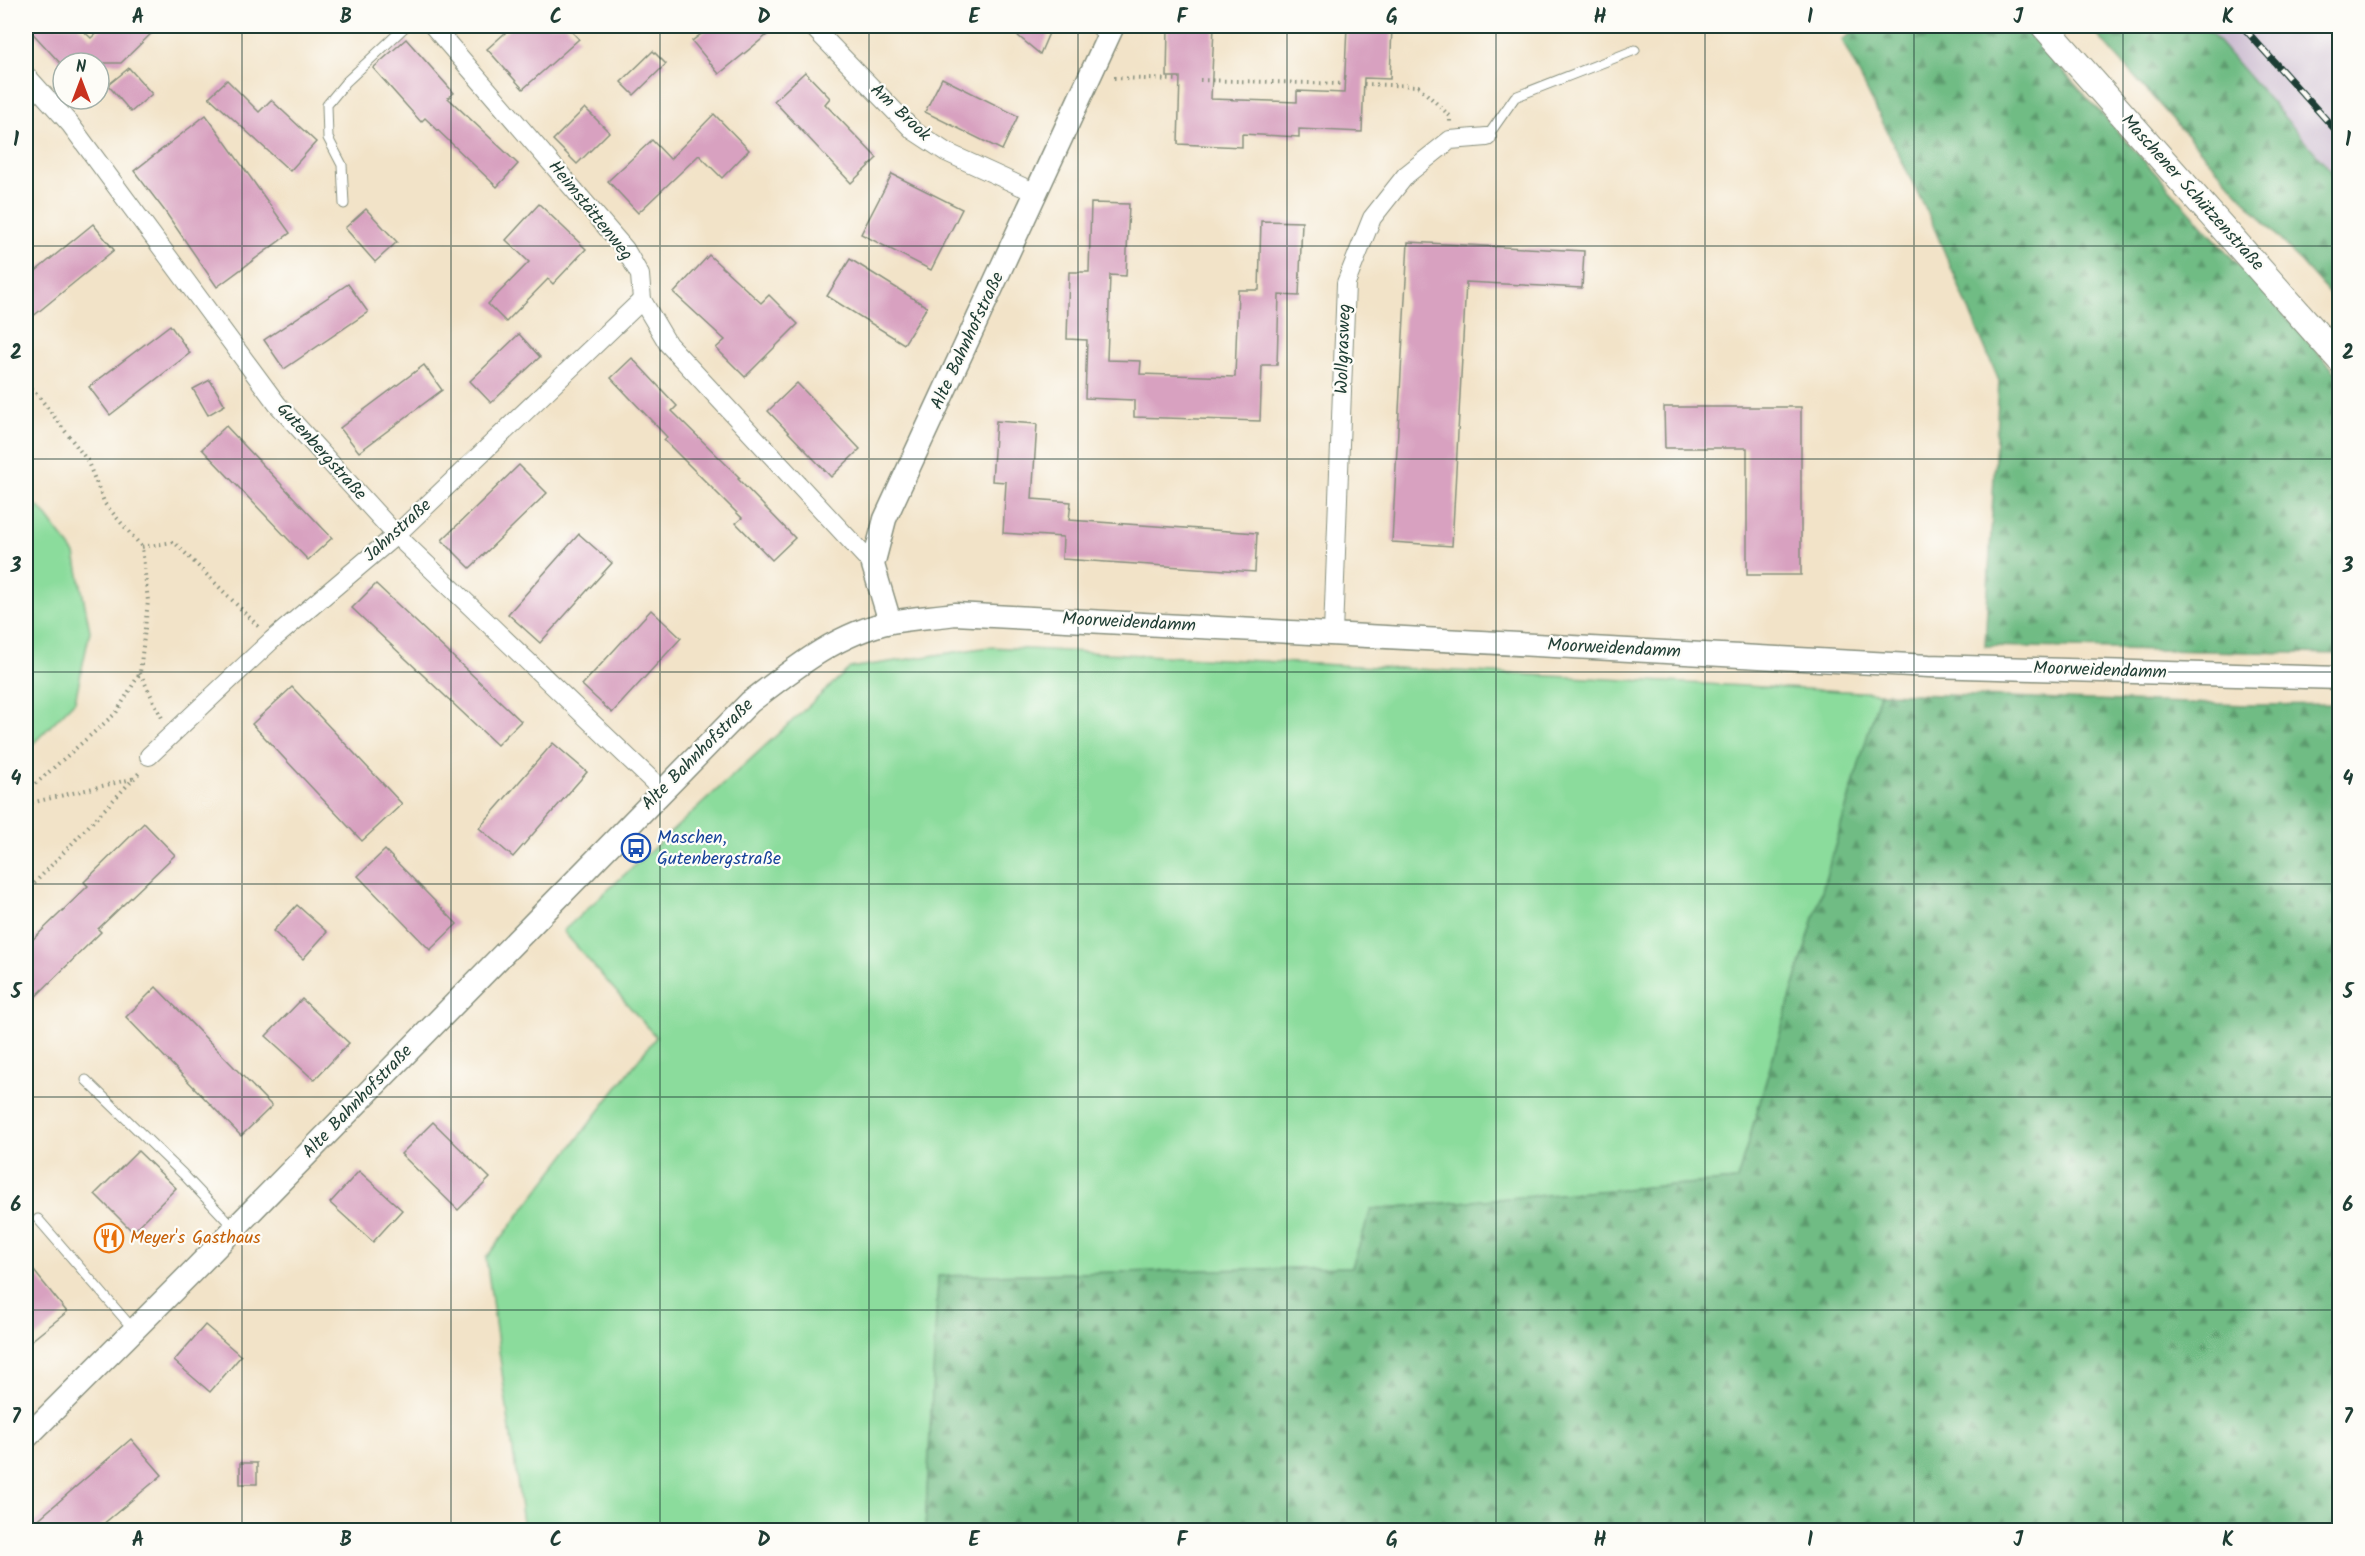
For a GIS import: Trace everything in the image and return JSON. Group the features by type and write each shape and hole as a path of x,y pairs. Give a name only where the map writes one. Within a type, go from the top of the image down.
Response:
{"main road":[{"name":"Maschener Schützenstraße","path":"2044,26 2340,360"}],"street":[{"name":"Heimstättenweg","path":"434,26 626,249 640,275 642,300 668,344 873,565"},
{"name":"Am Brook","path":"812,26 914,130 946,152 1036,193"},
{"name":"Alte Bahnhofstraße","path":"873,565 885,519 1089,77 1104,30"},
{"name":"Gutenbergstraße","path":"26,75 70,124 277,404 396,535 662,790"},
{"path":"1450,140 1487,137"},
{"name":"Wollgrasweg","path":"1333,633 1346,283 1372,218 1406,175 1450,140"},
{"name":"Jahnstraße","path":"148,756 272,640 396,535 642,300"},
{"path":"873,565 890,622"},
{"name":"Moorweidendamm","path":"890,622 956,614 1929,666 2340,678"},
{"name":"Alte Bahnhofstraße","path":"30,1426 134,1329 750,702 795,668 850,635 890,622"}],"lane":[{"path":"344,204 342,165 328,138 327,105 346,82 406,26"},
{"path":"1487,137 1515,97 1635,50"},
{"path":"86,1080 183,1174 234,1228"},
{"path":"39,1219 134,1329"}],"path":[{"path":"1089,77 1180,80"},
{"path":"1200,80 1344,84"},
{"path":"1364,84 1418,86 1450,116 1450,140"},
{"path":"26,386 37,394 87,460 105,504 142,547 148,601 140,673 116,713 26,792"},
{"path":"142,547 174,542 272,640"},
{"path":"140,673 171,734"},
{"path":"26,892 136,778 148,756"},
{"path":"26,804 136,778"}],"shaded area":[{"path":"2089,26 2339,26 2339,305"}],"green space":[{"path":"1861,26 2022,26 2339,376 2339,654 1985,646 1999,381 1930,218 1842,40"},
{"path":"2089,26 2205,26 2339,180 2339,305"},
{"path":"26,497 43,511 75,554 90,631 75,701 26,751"},
{"path":"989,647 1880,693 1737,1180 1372,1209 1352,1267 939,1276 925,1530 524,1530 486,1258 656,1037 563,931 850,668"},
{"path":"1880,693 2249,705 2339,704 2339,1530 925,1530 938,1276 1352,1267 1371,1209 1737,1180"}],"building":[{"path":"26,26 78,26 91,38 104,26 159,26 121,63 111,63 111,51 51,51 51,53"},
{"path":"513,26 566,26 579,39 523,89 487,49"},
{"path":"712,26 778,26 719,74 692,41"},
{"path":"1006,26 1052,26 1040,54"},
{"path":"1168,26 1214,26 1211,99 1297,102 1297,91 1344,93 1347,26 1392,26 1390,79 1364,78 1362,132 1299,129 1299,137 1242,134 1242,147 1178,144 1180,77 1167,77"},
{"path":"406,39 454,93 448,98 518,164 497,187 425,118 421,122 373,68"},
{"path":"653,51 666,64 634,95 621,82"},
{"path":"129,68 152,94 131,112 111,89 111,83"},
{"path":"805,72 830,98 825,104 877,158 851,183 774,101"},
{"path":"942,78 1018,116 1002,150 925,112"},
{"path":"227,80 259,112 271,100 316,142 290,171 209,97"},
{"path":"585,108 609,132 577,164 553,140"},
{"path":"714,114 749,150 722,178 699,155 638,213 608,181 652,140 670,159"},
{"path":"206,115 290,233 217,287 134,171"},
{"path":"892,174 962,209 931,270 861,234"},
{"path":"1091,203 1129,204 1126,276 1110,275 1107,360 1141,361 1140,374 1235,377 1238,290 1259,290 1261,221 1302,222 1299,296 1279,295 1277,365 1262,365 1260,421 1134,417 1134,400 1085,398 1087,340 1067,339 1069,272 1089,272"},
{"path":"539,204 586,249 553,284 548,279 506,322 488,304 529,262 506,240"},
{"path":"366,209 397,242 375,262 345,228"},
{"path":"93,224 114,250 26,322 26,279"},
{"path":"1408,242 1584,251 1582,288 1466,282 1452,546 1392,542"},
{"path":"709,255 761,303 769,295 798,324 745,377 716,348 725,340 674,293"},
{"path":"850,259 927,307 904,344 827,296"},
{"path":"348,284 368,312 284,369 264,340"},
{"path":"170,325 190,353 110,415 89,387"},
{"path":"519,334 540,357 491,403 470,381"},
{"path":"632,358 677,406 672,411 740,478 738,479 795,538 772,560 736,523 742,518 664,440 667,437 611,378"},
{"path":"424,365 442,390 359,452 340,428"},
{"path":"210,380 225,405 208,415 193,389"},
{"path":"797,383 860,449 831,477 768,411"},
{"path":"1664,407 1801,407 1801,575 1747,575 1747,448 1665,448"},
{"path":"996,421 1037,424 1032,499 1071,502 1069,520 1257,533 1255,572 1062,559 1063,537 1003,533 1006,482 992,481"},
{"path":"226,426 332,538 308,560 202,449"},
{"path":"519,465 547,493 470,568 442,540"},
{"path":"579,534 612,563 540,643 508,614"},
{"path":"376,584 521,721 497,745 352,608"},
{"path":"651,610 681,638 612,713 582,685"},
{"path":"292,687 402,804 362,841 252,724"},
{"path":"553,743 587,772 513,857 479,828"},
{"path":"144,823 175,855 98,929 101,932 26,1006 26,946 88,886 84,882"},
{"path":"385,850 457,924 430,950 358,876"},
{"path":"297,905 327,932 303,959 273,931"},
{"path":"156,987 272,1106 241,1136 126,1017"},
{"path":"302,999 349,1043 314,1080 266,1036"},
{"path":"433,1122 490,1178 458,1210 401,1154"},
{"path":"138,1151 176,1188 133,1232 95,1194"},
{"path":"359,1171 402,1210 373,1242 330,1203"},
{"path":"26,1261 67,1312 26,1345"},
{"path":"205,1325 241,1356 210,1392 174,1361"},
{"path":"131,1439 162,1475 96,1530 26,1530"},
{"path":"240,1463 257,1463 257,1484 240,1484"}],"railway":[{"path":"2242,26 2340,135"}],"place":[{"name":"Maschen, Gutenbergstraße","path":"636,848"},
{"name":"Meyer's Gasthaus","path":"109,1238"}]}
